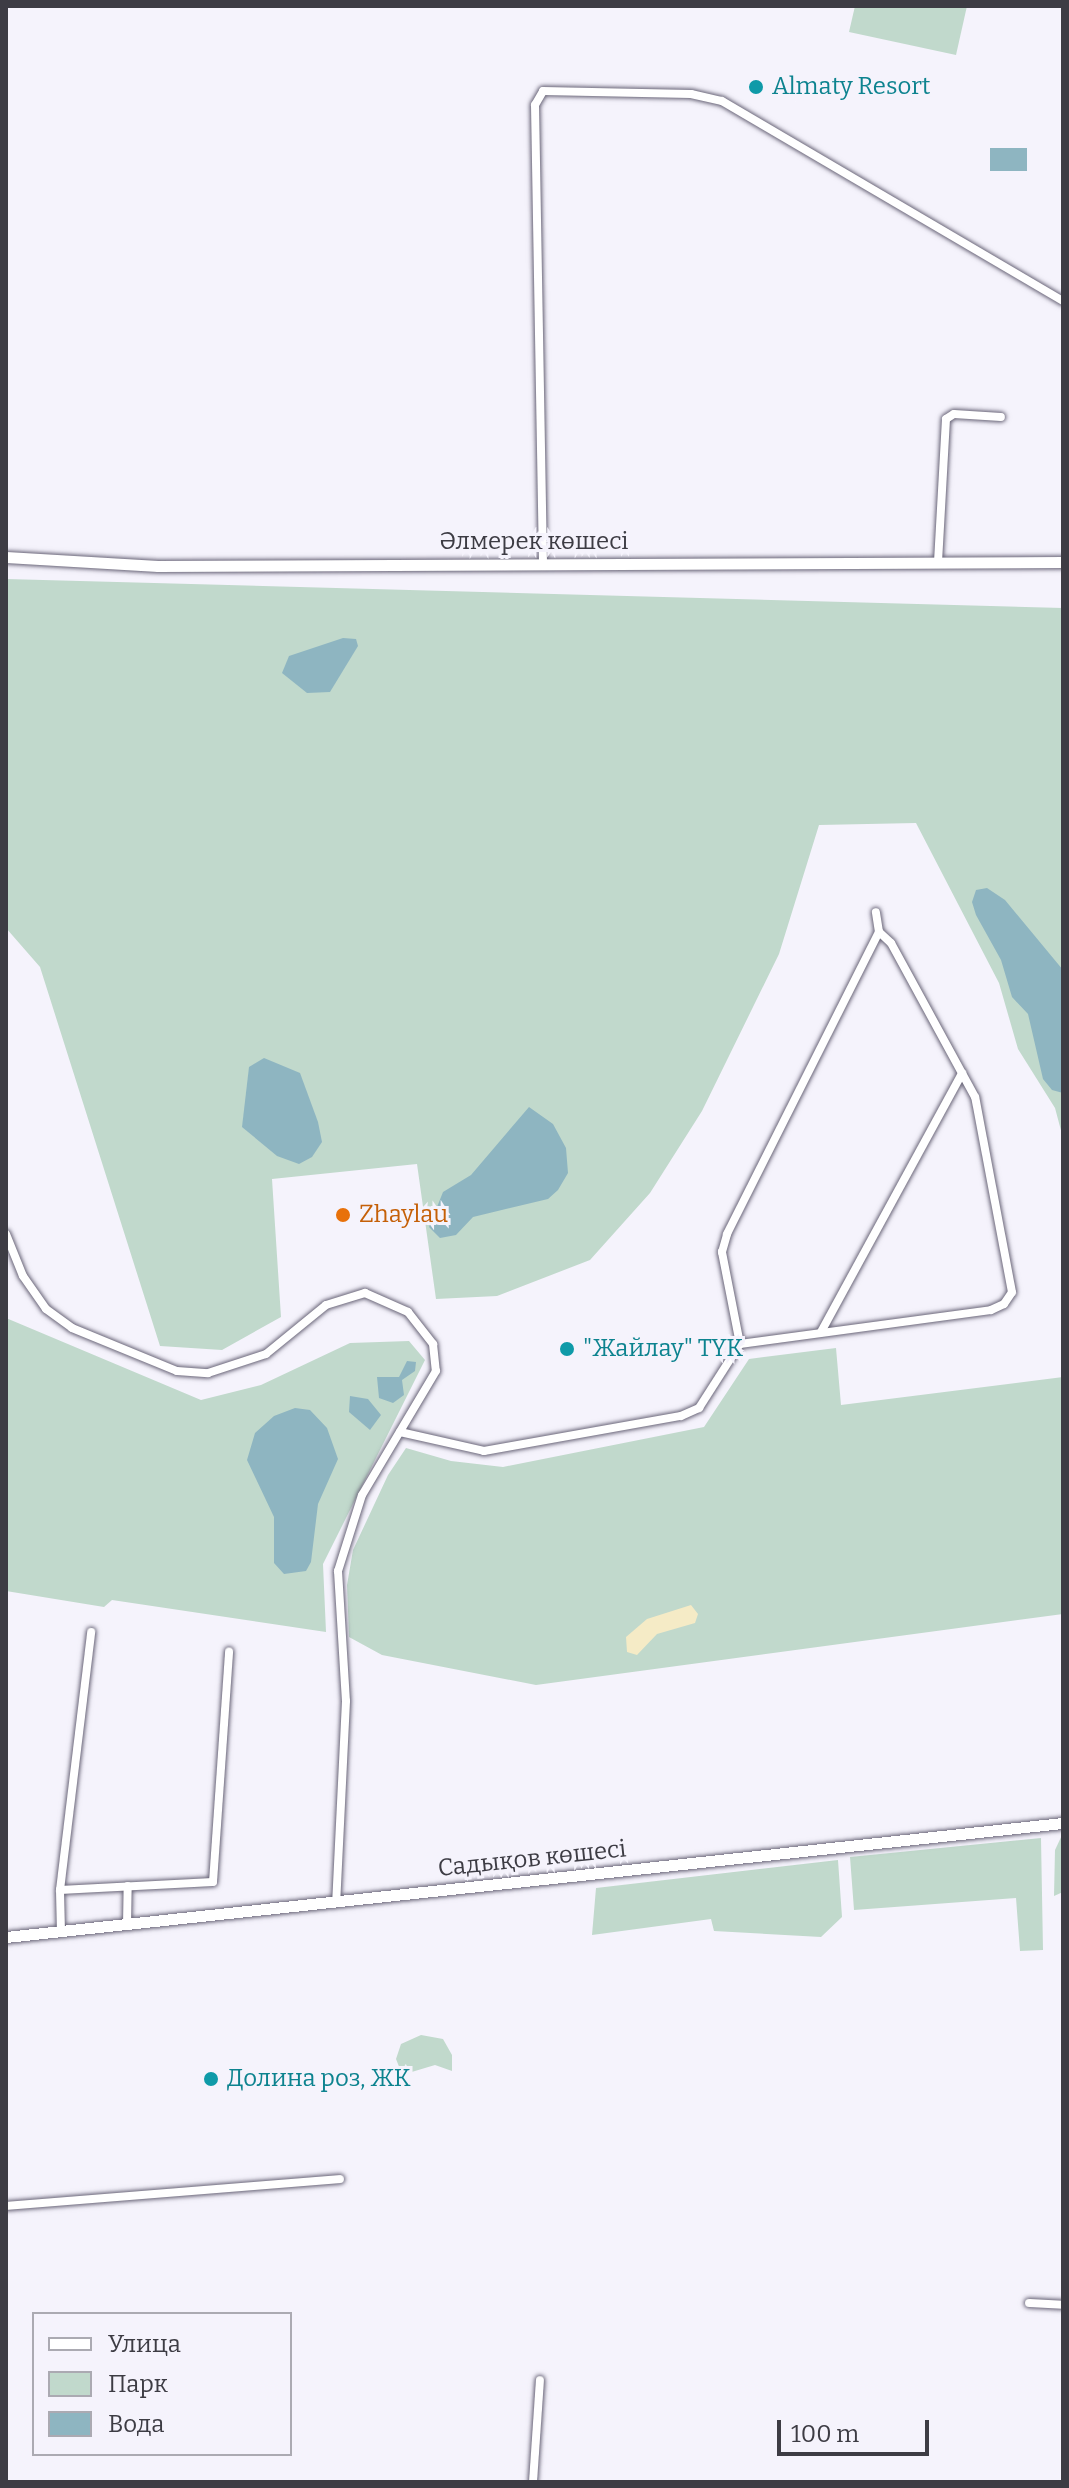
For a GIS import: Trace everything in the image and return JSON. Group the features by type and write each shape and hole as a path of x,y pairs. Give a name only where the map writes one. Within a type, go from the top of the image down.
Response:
{"street":[{"path":"543,563 535,105 543,91 691,94 722,101 1063,301"},
{"path":"938,562 946,419 954,414 1001,417"},
{"name":"Әлмерек көшесі","path":"6,557 158,566 1063,562"},
{"path":"400,1432 484,1451 681,1416 699,1408 740,1344 722,1252 727,1234 879,932 876,912"},
{"path":"740,1344 991,1310 1012,1292 975,1097 891,943 879,932"},
{"path":"821,1332 962,1073"},
{"path":"6,1234 23,1276 46,1309 72,1328 177,1371 208,1373 266,1354 342,1298 365,1293 383,1298 408,1312 433,1344 437,1358 436,1371 362,1495 338,1571 346,1701 336,1903"},
{"path":"61,1932 60,1890 91,1632"},
{"path":"60,1890 213,1882 229,1652"},
{"name":"Садықов көшесі","path":"6,1937 1063,1823"},
{"path":"127,1925 128,1886"},
{"path":"6,2206 340,2179"},
{"path":"1029,2303 1063,2305"},
{"path":"533,2482 540,2380"}],"green space":[{"path":"855,6 967,6 956,55 849,32"},
{"path":"6,579 1063,608 1063,1138 1055,1108 1018,1049 999,983 916,823 819,825 779,954 702,1111 650,1193 590,1260 497,1296 436,1299 417,1164 272,1179 281,1317 222,1350 160,1346 40,967 6,928"},
{"path":"6,1318 201,1400 261,1385 350,1343 409,1341 425,1360 323,1564 326,1632 112,1600 104,1607 6,1591"},
{"path":"836,1348 841,1405 1063,1377 1063,1614 536,1685 382,1655 349,1637 347,1585 353,1550 388,1475 406,1448 451,1461 503,1467 704,1427 749,1359"},
{"path":"1063,1833 1063,1892 1054,1896 1055,1850"},
{"path":"1041,1838 1043,1950 1020,1951 1016,1898 854,1910 850,1857"},
{"path":"838,1860 842,1917 821,1937 714,1931 711,1919 592,1935 596,1888"},
{"path":"421,2035 443,2039 452,2055 452,2071 435,2065 405,2074 400,2069 396,2059 401,2044"}],"sand":[{"path":"691,1605 698,1614 695,1623 657,1634 637,1655 627,1652 626,1637 647,1619"}],"water":[{"path":"990,148 1027,148 1027,171 990,171"},
{"path":"343,638 356,639 358,646 330,692 307,693 282,673 289,656"},
{"path":"987,888 1005,900 1063,970 1063,1093 1052,1090 1043,1079 1028,1014 1012,997 1001,960 976,915 972,902 976,890"},
{"path":"264,1058 300,1073 318,1122 322,1142 312,1157 299,1164 277,1156 242,1127 249,1067"},
{"path":"529,1107 553,1124 566,1148 568,1173 558,1190 548,1199 473,1217 456,1235 440,1238 429,1227 443,1192 471,1175"},
{"path":"407,1361 416,1362 415,1371 402,1380 404,1395 393,1403 379,1398 377,1377 399,1377"},
{"path":"350,1396 368,1399 381,1415 370,1430 349,1412"},
{"path":"295,1408 310,1410 327,1428 338,1459 318,1504 311,1562 306,1571 284,1574 274,1563 274,1517 247,1460 255,1433 274,1416"}],"place":[{"name":"Almaty Resort","path":"756,87"},
{"name":"Zhaylau","path":"343,1215"},
{"name":"\"Жайлау\" ТҮК","path":"567,1349"},
{"name":"Долина роз, ЖК","path":"211,2079"}]}
